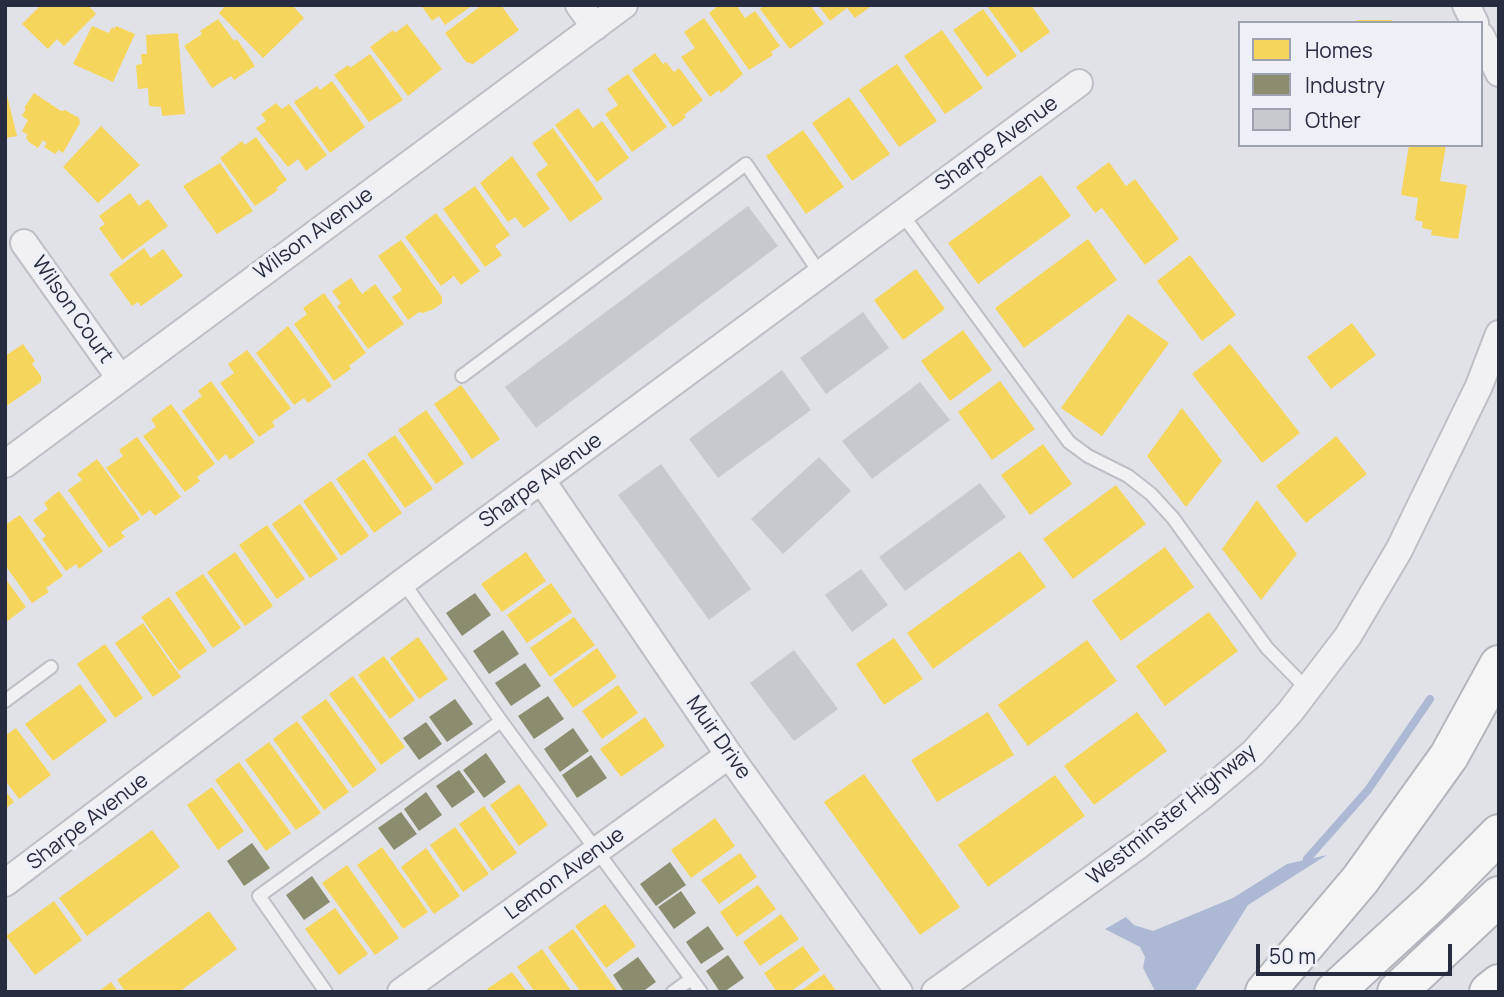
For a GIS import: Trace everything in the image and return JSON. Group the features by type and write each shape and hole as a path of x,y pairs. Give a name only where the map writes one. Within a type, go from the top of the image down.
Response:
{"highway":[{"path":"1265,992 1360,880 1449,756 1499,665"},
{"path":"1334,992 1431,903 1499,834"},
{"path":"1397,992 1499,896"},
{"path":"1489,992 1499,984"}],"street":[{"path":"579,5 594,27"},
{"name":"Wilson Avenue","path":"5,464 624,5"},
{"path":"1466,5 1474,21"},
{"path":"1483,40 1499,73"},
{"name":"Sharpe Avenue","path":"5,883 403,582 1079,83"},
{"name":"Wilson Court","path":"24,243 120,377"},
{"name":"Westminster Highway","path":"935,992 1201,797 1253,753 1290,712 1348,636 1399,550 1479,386 1499,334"},
{"name":"Muir Drive","path":"542,481 729,755 899,992"},
{"name":"Lemon Avenue","path":"401,992 729,755"}],"lane":[{"path":"462,376 746,164 821,275"},
{"path":"902,214 1069,442 1088,456 1128,475 1151,494 1173,518 1267,648 1307,689"},
{"path":"403,582 501,721 701,992"},
{"path":"5,701 51,667"},
{"path":"326,992 259,896 501,721"},
{"path":"673,992 691,979"}],"water":[{"path":"1327,855 1248,905 1194,992 1155,991 1143,968 1145,957 1140,947 1105,929 1126,917 1134,925 1153,931 1233,898 1287,864"}],"building: Homes":[{"path":"41,5 88,5 96,14 64,46 57,39 48,49 22,24"},
{"path":"226,5 292,5 304,18 263,58 219,13"},
{"path":"421,5 473,5 445,25 439,16 432,21"},
{"path":"482,5 501,5 519,30 473,64 466,62 445,33"},
{"path":"719,5 736,5 745,18 755,11 780,46 771,52 773,55 749,70 709,13"},
{"path":"765,5 810,5 824,24 790,49 760,9"},
{"path":"818,5 870,7 855,18 847,8 830,21"},
{"path":"988,5 1031,5 1050,32 1021,53"},
{"path":"983,9 1017,56 987,77 953,30"},
{"path":"704,18 743,74 721,93 719,90 710,97 681,57 695,48 684,32"},
{"path":"218,19 234,41 237,39 255,66 234,80 231,76 212,88 184,46"},
{"path":"1357,20 1392,20 1392,21"},
{"path":"407,24 442,69 408,96 370,47 393,30 395,33"},
{"path":"92,26 109,33 112,27 114,29 116,26 135,34 113,82 73,64"},
{"path":"942,30 983,88 945,114 904,56"},
{"path":"178,33 185,114 162,116 161,107 149,106 148,88 138,89 136,65 142,64 141,54 147,54 146,35"},
{"path":"655,53 663,64 666,62 674,72 679,68 703,100 673,127 632,70"},
{"path":"370,54 403,100 369,122 334,75"},
{"path":"897,64 937,121 899,147 859,90"},
{"path":"628,74 667,127 632,152 605,114 618,105 607,89"},
{"path":"332,81 365,127 330,153 294,102 317,86 320,90"},
{"path":"5,87 17,136 5,138"},
{"path":"34,93 61,111 65,110 79,118 80,123 63,153 59,150 55,154 44,147 47,143 43,140 38,148 30,143 26,138 28,135 22,131 28,120 22,116 26,109 24,108"},
{"path":"849,97 890,154 852,181 812,123"},
{"path":"276,103 282,109 289,104 327,155 306,171 298,159 288,167 256,128 266,121 261,114"},
{"path":"578,108 593,128 602,121 629,158 597,182 555,125"},
{"path":"101,126 140,165 98,203 63,167"},
{"path":"553,128 603,199 570,222 536,174 548,165 532,143"},
{"path":"803,130 844,187 806,214 766,156"},
{"path":"256,137 287,180 255,206 220,158 242,141 245,145"},
{"path":"1409,147 1446,147 1440,181 1467,185 1458,239 1431,235 1432,230 1422,228 1423,222 1415,220 1418,198 1401,195"},
{"path":"512,156 550,209 524,228 515,217 508,222 480,183"},
{"path":"1109,162 1126,186 1135,179 1179,239 1145,265 1102,208 1095,213 1076,187"},
{"path":"220,163 253,211 217,234 183,186"},
{"path":"1041,175 1071,216 978,284 948,243"},
{"path":"475,186 510,235 495,246 502,255 485,267 443,209"},
{"path":"130,193 139,206 148,199 168,226 122,260 99,228 105,224 99,216"},
{"path":"436,213 480,271 461,285 454,276 441,286 405,237"},
{"path":"1088,239 1117,280 1024,348 995,308"},
{"path":"401,240 442,297 442,303 434,309 419,312 408,320 392,297 402,290 378,256"},
{"path":"144,248 151,258 163,249 183,276 141,306 138,302 132,306 109,274"},
{"path":"1190,255 1236,315 1202,341 1157,281"},
{"path":"916,269 945,309 903,340 874,300"},
{"path":"351,278 362,294 375,284 404,324 368,349 337,306 341,303 332,291"},
{"path":"324,293 366,353 349,366 351,369 334,381 294,324 307,314 303,308"},
{"path":"1128,314 1169,343 1102,436 1061,408"},
{"path":"1352,323 1376,355 1331,389 1307,357"},
{"path":"288,326 332,386 308,403 304,398 294,405 256,353"},
{"path":"963,330 992,370 950,401 921,361"},
{"path":"23,344 35,361 32,364 41,376 41,382 5,407 5,356"},
{"path":"1230,344 1300,433 1262,463 1192,374"},
{"path":"247,350 291,408 272,422 275,426 259,437 220,383 234,373 228,364"},
{"path":"211,381 255,442 230,460 226,454 218,461 182,411 202,396 198,391"},
{"path":"1000,381 1035,429 992,460 958,412"},
{"path":"461,385 500,439 472,459 434,404"},
{"path":"171,404 215,464 197,477 200,481 185,492 143,436 156,427 151,419"},
{"path":"1182,408 1222,461 1186,507 1147,456"},
{"path":"426,410 464,464 436,484 398,430"},
{"path":"395,435 433,489 405,508 367,454"},
{"path":"1336,436 1367,474 1306,523 1276,486"},
{"path":"137,437 181,497 155,516 150,510 142,516 106,468 123,456 119,450"},
{"path":"1043,444 1072,484 1030,515 1001,475"},
{"path":"97,459 140,519 121,532 125,537 109,548 68,490 82,480 77,474"},
{"path":"364,459 402,513 374,533 336,479"},
{"path":"331,481 369,536 341,556 303,501"},
{"path":"1116,485 1146,524 1073,579 1043,539"},
{"path":"59,491 103,551 79,569 76,564 66,571 42,539 46,536 33,520 48,509 44,503"},
{"path":"1257,500 1297,554 1261,600 1222,549"},
{"path":"300,504 338,559 310,578 272,524"},
{"path":"20,515 63,576 46,588 49,592 32,603 5,565 5,525"},
{"path":"267,525 305,579 277,599 239,545"},
{"path":"1165,547 1194,587 1121,641 1092,601"},
{"path":"1020,551 1046,587 933,669 907,633"},
{"path":"235,552 273,606 245,626 207,572"},
{"path":"526,552 546,581 502,612 481,584"},
{"path":"203,574 241,628 213,648 175,593"},
{"path":"5,578 26,607 5,623"},
{"path":"551,583 572,612 527,643 507,615"},
{"path":"169,597 207,651 179,671 141,617"},
{"path":"1209,612 1238,651 1165,706 1136,666"},
{"path":"574,617 595,645 550,677 530,648"},
{"path":"143,623 181,677 153,697 115,643"},
{"path":"418,637 448,679 419,699 390,658"},
{"path":"894,638 923,679 884,705 856,664"},
{"path":"1087,640 1117,681 1028,746 998,705"},
{"path":"105,644 143,698 115,718 77,664"},
{"path":"597,648 617,677 573,708 553,680"},
{"path":"384,656 415,700 390,719 358,675"},
{"path":"353,676 405,747 381,765 329,694"},
{"path":"80,684 107,721 53,761 25,724"},
{"path":"618,685 638,713 602,739 582,711"},
{"path":"326,699 377,770 353,788 301,717"},
{"path":"988,712 1014,755 937,802 911,760"},
{"path":"1137,712 1167,751 1094,805 1064,766"},
{"path":"645,717 665,746 621,777 600,749"},
{"path":"297,721 349,792 324,810 273,739"},
{"path":"16,728 51,775 19,799 5,780 5,736"},
{"path":"269,742 321,813 296,830 245,760"},
{"path":"239,762 291,833 266,851 215,780"},
{"path":"864,774 960,907 920,935 824,802"},
{"path":"1055,775 1085,816 988,887 958,845"},
{"path":"519,784 548,825 519,846 490,805"},
{"path":"212,787 244,831 218,850 187,805"},
{"path":"5,790 14,802 5,809"},
{"path":"484,806 517,853 492,871 459,824"},
{"path":"715,818 735,846 691,878 671,850"},
{"path":"455,827 489,874 463,892 430,845"},
{"path":"152,830 180,867 87,936 59,898"},
{"path":"382,847 428,912 403,929 357,865"},
{"path":"426,848 460,896 434,914 401,867"},
{"path":"740,853 757,877 719,904 701,880"},
{"path":"347,865 399,938 375,955 322,883"},
{"path":"758,885 776,909 737,937 720,912"},
{"path":"54,901 82,940 35,975 6,936"},
{"path":"605,904 636,946 606,968 575,926"},
{"path":"335,908 368,954 339,975 305,929"},
{"path":"209,911 237,949 179,992 126,992 117,980"},
{"path":"781,914 799,939 760,966 743,942"},
{"path":"573,929 618,992 581,992 548,947"},
{"path":"803,946 820,970 790,992 777,992 764,973"},
{"path":"542,949 572,992 535,992 517,967"},
{"path":"512,972 527,992 489,992 487,989"},
{"path":"824,974 837,992 799,992"},
{"path":"111,982 118,992 98,992"}],"building: Industry":[{"path":"475,593 491,615 462,636 446,613"},
{"path":"503,630 519,654 489,674 473,651"},
{"path":"525,663 541,686 511,706 495,683"},
{"path":"548,696 564,719 534,739 518,716"},
{"path":"455,699 473,724 447,742 429,717"},
{"path":"426,722 442,744 419,760 403,738"},
{"path":"573,728 589,751 560,772 544,749"},
{"path":"486,753 506,782 484,798 463,770"},
{"path":"591,755 607,778 577,798 562,775"},
{"path":"459,770 475,792 452,808 436,786"},
{"path":"426,792 442,815 419,831 404,809"},
{"path":"401,812 417,834 394,850 378,828"},
{"path":"252,843 270,868 244,886 227,861"},
{"path":"670,862 686,885 656,906 640,884"},
{"path":"312,876 330,902 304,920 286,895"},
{"path":"681,891 696,913 674,929 658,907"},
{"path":"708,926 724,949 701,964 686,942"},
{"path":"728,955 744,978 720,992 706,971"},
{"path":"638,957 656,982 642,992 624,992 613,975"}],"building: Other":[{"path":"748,206 778,246 536,428 505,387"},
{"path":"863,312 889,348 826,394 800,358"},
{"path":"782,370 811,410 718,478 689,439"},
{"path":"920,382 950,420 872,479 842,441"},
{"path":"819,457 851,491 783,554 751,519"},
{"path":"661,464 751,589 709,620 618,495"},
{"path":"980,483 1006,517 905,591 879,557"},
{"path":"861,569 888,605 852,632 825,595"},
{"path":"794,650 838,709 794,741 750,683"}],"waterway":[{"path":"1307,859 1368,790 1430,699"}]}
